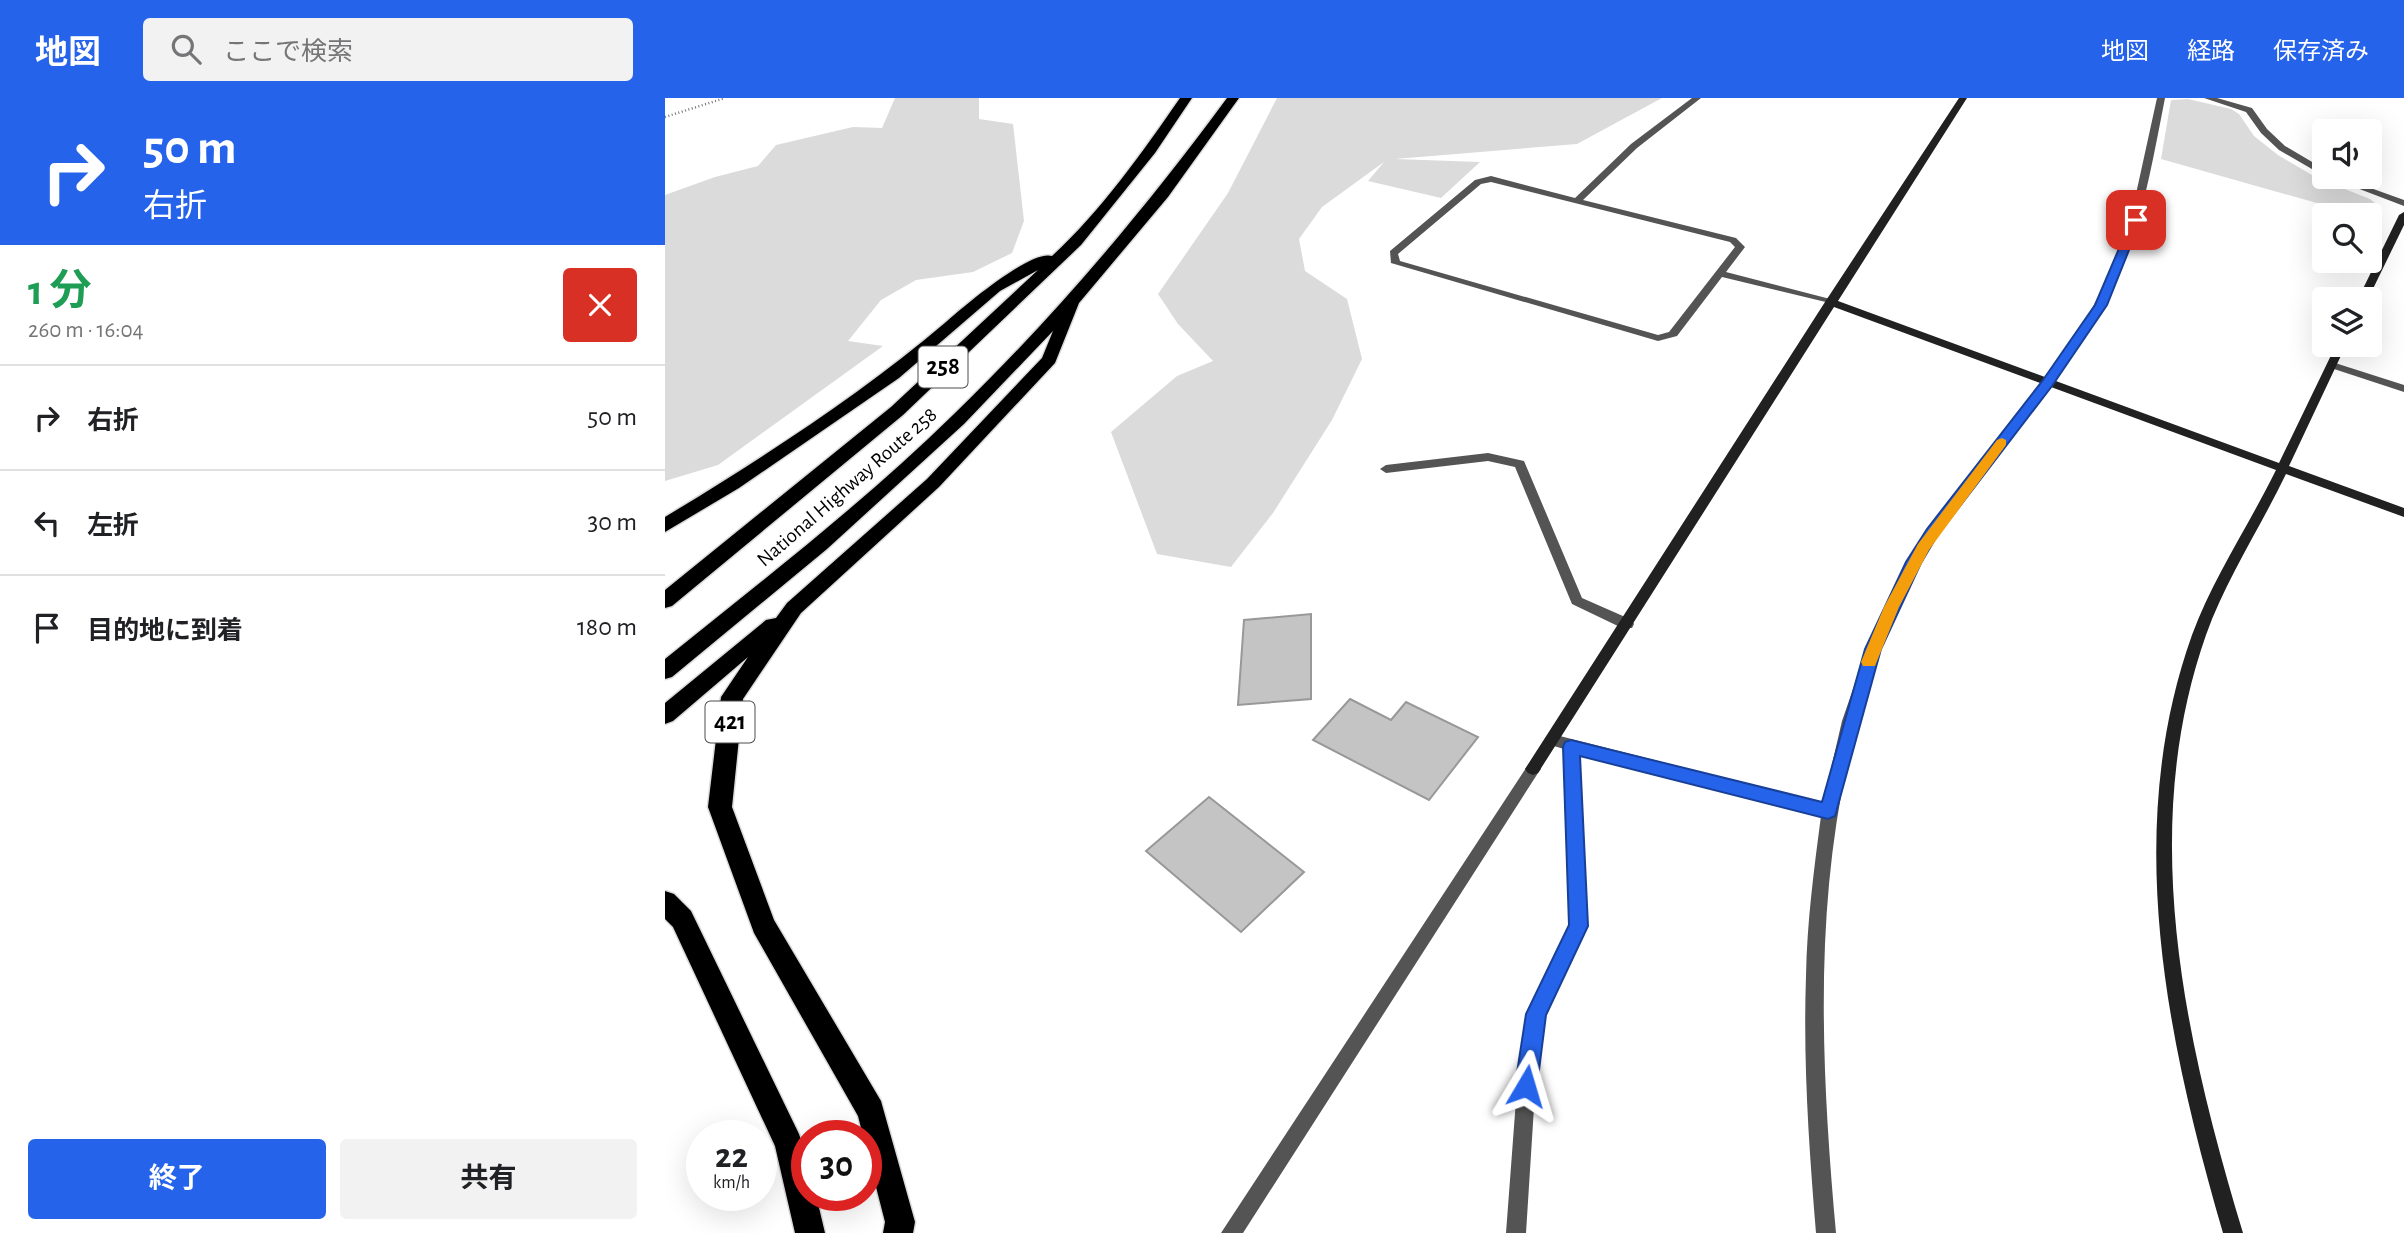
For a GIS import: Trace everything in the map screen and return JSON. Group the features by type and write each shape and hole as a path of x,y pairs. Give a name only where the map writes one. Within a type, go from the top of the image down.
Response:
{"highway":[{"name":"National Highway Route 258","path":"665,601 897,411 1076,242 1150,149 1186,98"},
{"name":"National Highway Route 258","path":"665,671 820,544 958,420 1072,302 1163,194 1233,98"},
{"path":"665,526 733,484 893,375 995,288 1076,242"},
{"name":"421","path":"898,1233 900,1222 871,1111 764,925 720,807 732,697 794,608 933,484 1049,360 1072,302"},
{"path":"665,715 794,608"},
{"path":"665,902 682,919 789,1143 810,1233"}],"street":[{"path":"1577,201 1613,164 1666,118 1697,98"},
{"path":"1231,1233 1627,624 1830,302 1963,98"},
{"path":"1826,1233 1815,1108 1817,920 1828,811 1870,660 1914,562 1932,532 2048,383 2101,305 2130,237 2142,194 2161,98"},
{"path":"2208,98 2249,110 2264,131 2282,148 2312,166"},
{"path":"1491,179 1577,201 1733,240 1740,247 1673,334 1658,338 1396,263 1393,253 1478,182 1491,179"},
{"path":"2365,189 2404,203"},
{"path":"2369,287 2404,215"},
{"path":"1720,273 1830,302 2404,513"},
{"path":"2233,1233 2188,1067 2175,984 2164,849 2169,750 2180,700 2202,626 2283,468 2336,357"},
{"path":"2332,365 2404,389"},
{"path":"1387,469 1488,457 1520,464 1577,601 1627,624"},
{"path":"1552,740 1828,811"},
{"path":"1516,1233 1528,1060 1537,1014 1578,926 1571,747"}],"path":[{"path":"665,117 726,98"}],"shaded area":[{"path":"895,98 979,98 979,119 1013,124 1024,221 1012,253 973,272 916,280 881,300 848,341 883,346 718,465 665,481 665,195 715,177 758,166 776,145 853,127 882,128"},
{"path":"1277,98 1662,98 1577,144 1395,159 1480,162 1441,198 1368,181 1384,162 1322,207 1299,239 1305,271 1347,299 1362,359 1332,420 1273,513 1231,567 1157,554 1111,432 1177,376 1213,361 1178,324 1158,294 1228,193"},
{"path":"2188,99 2231,109 2239,114 2254,136 2278,155 2312,175 2312,189 2345,189 2375,203 2317,203 2161,159 2171,100"}],"building":[{"path":"1311,614 1311,699 1238,705 1244,620"},
{"path":"1350,699 1391,720 1406,702 1478,737 1429,800 1313,740"},
{"path":"1209,797 1304,872 1241,932 1146,851"}],"slow traffic":[{"path":"1869,662 1892,607 1932,532 2002,442"}],"route":[{"path":"1526,1086 1537,1014 1578,926 1571,747 1828,811 1873,649 1914,562 1932,532 2048,383 2101,305 2136,220"}]}
